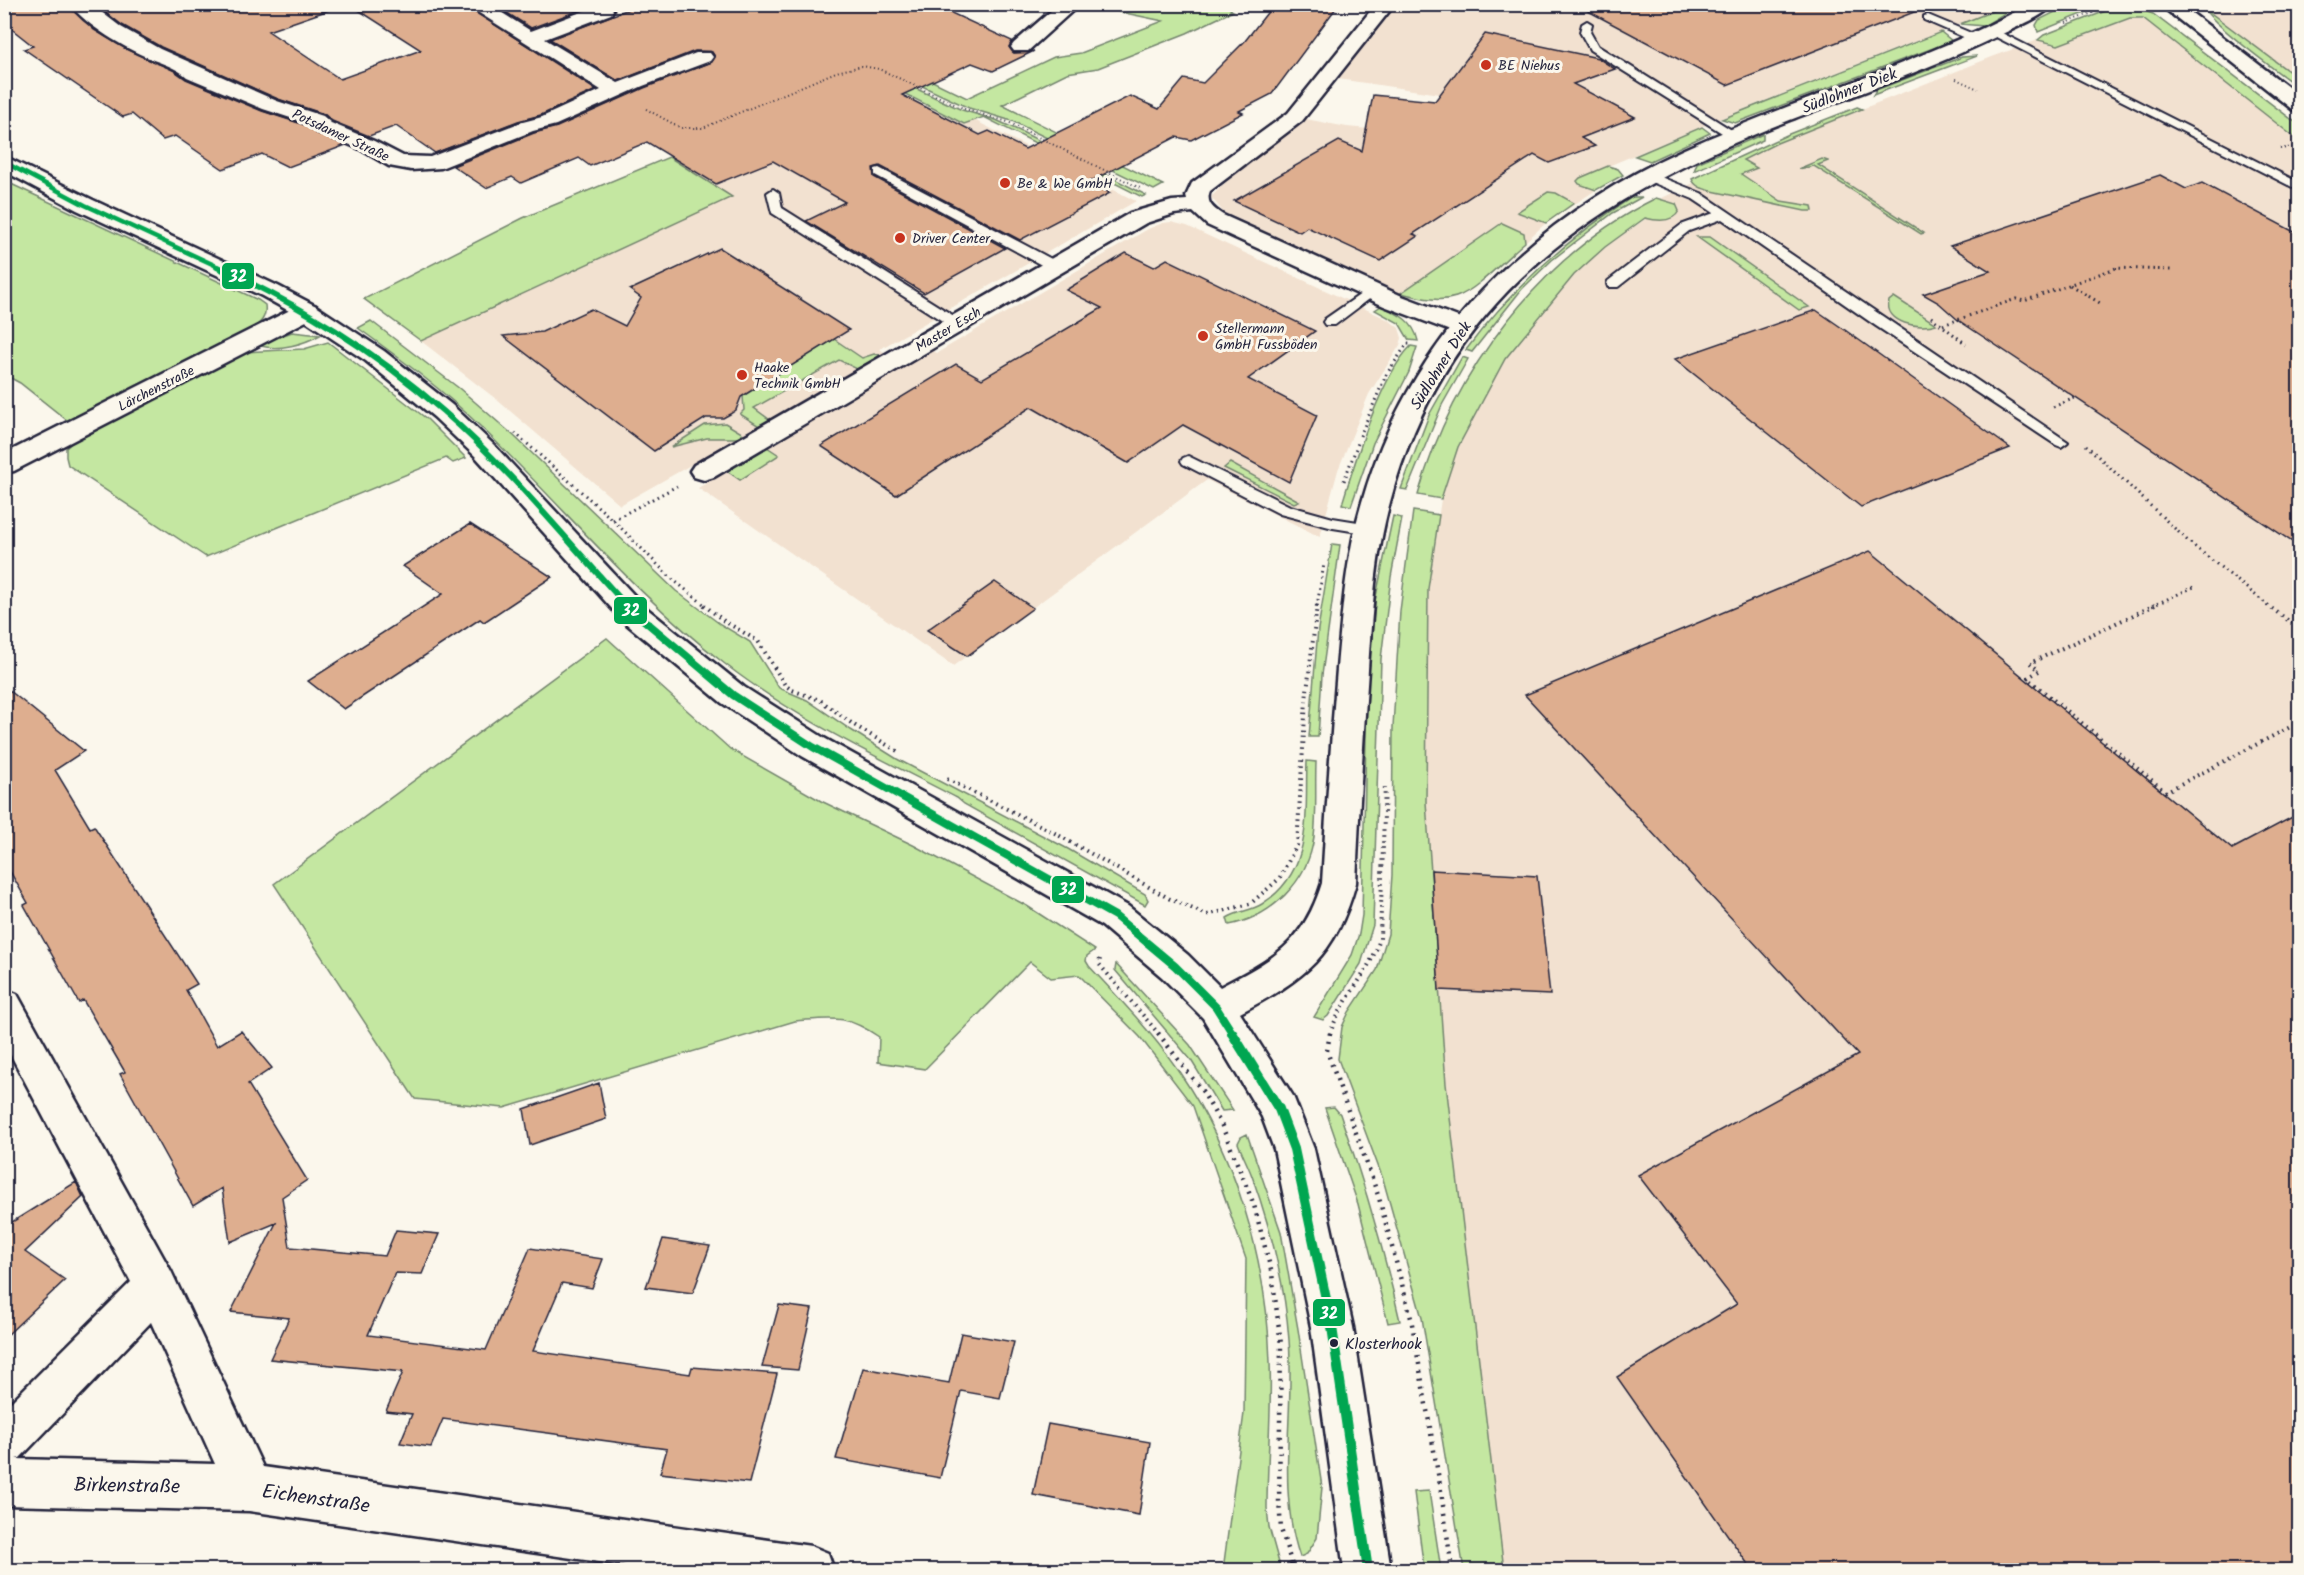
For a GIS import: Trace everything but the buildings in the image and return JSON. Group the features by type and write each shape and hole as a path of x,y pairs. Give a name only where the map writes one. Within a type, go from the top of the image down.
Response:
{"street":[{"name":"Potsdamer Straße","path":"80,4 86,13 155,55 187,66 194,73 270,105 316,120 324,127 367,145 373,150 411,164 433,163 450,158 589,105 617,91 703,57"},
{"path":"474,4 617,91"},
{"path":"1021,47 1071,4"},
{"path":"1386,4 1295,117 1200,188 1197,196 1199,205 1215,220 1371,291 1462,327"},
{"name":"Südlohner Diek","path":"1216,1007 1265,981 1305,953 1320,933 1334,904 1339,883 1356,629 1370,529 1377,499 1411,410 1422,388 1462,327 1510,273 1556,234 1620,191 1734,136 1997,39 2045,4"},
{"path":"2168,4 2300,106"},
{"path":"530,38 604,10"},
{"path":"4,162 85,205 260,286 307,311 375,356 443,411 499,466 633,614 733,695 813,747 1115,916 1175,966 1216,1007 1279,1109 1294,1149 1332,1327 1368,1570"},
{"name":"Master Esch","path":"704,471 1137,218 1172,208 1199,205"},
{"name":"Lärchenstraße","path":"4,465 307,311"},
{"name":"Eichenstraße","path":"6,1012 156,1286 249,1488 811,1570"},
{"path":"4,1442 156,1286"},
{"name":"Birkenstraße","path":"4,1482 249,1488"}],"lane":[{"path":"1928,18 1997,39 2300,188"},
{"path":"1587,24 1585,32 1587,39 1594,48 1734,136"},
{"path":"879,172 1054,266"},
{"path":"1648,176 1697,196 1881,323 2061,442"},
{"path":"773,193 776,210 957,324"},
{"path":"1613,284 1685,228 1724,214"},
{"path":"1330,322 1371,291"},
{"path":"1188,461 1285,510 1333,523 1370,529"}],"path":[{"path":"2085,4 2099,10"},
{"path":"1997,39 2117,5 2144,8"},
{"path":"617,91 673,124 691,129 703,128 836,72 869,66 965,109 1008,122 1141,189"},
{"path":"1951,76 1978,89"},
{"path":"1942,326 2016,299 2024,301 2116,268 2171,270"},
{"path":"2070,285 2100,303"},
{"path":"1931,317 1969,346"},
{"path":"2057,416 2049,408 2075,398"},
{"path":"508,427 613,520 671,579 724,621 758,641 785,685 792,690 820,700 854,725 902,754"},
{"path":"2081,440 2144,502 2259,601 2300,629"},
{"path":"613,520 704,471"},
{"path":"2196,586 2030,663 2039,671 2027,678 2165,792 2300,722"},
{"path":"939,774 1053,832 1170,899 1207,915"},
{"path":"1385,782 1384,866 1379,943 1363,977 1339,1013 1326,1040 1327,1051 1379,1198 1411,1318 1441,1491 1452,1570"},
{"path":"1100,959 1099,964 1148,1020 1203,1092 1222,1126 1254,1205 1272,1274 1281,1344 1278,1477 1281,1529 1292,1565"}],"shaded area":[{"path":"1397,5 2008,5 1727,116 1580,178 1579,184 1596,190 1546,223 1471,290 1455,298 1443,299 1400,293 1224,213 1211,197 1227,181 1306,119 1347,127 1465,138 1494,102 1338,79"},
{"path":"2203,5 2299,5 2299,79 2208,11"},
{"path":"2134,17 2148,21 2299,141 2299,1570 1504,1570 1446,1084 1426,802 1428,589 1441,499 1458,447 1505,359 1574,275 1605,247 1644,220 1662,198 1777,143 1992,57 2038,40 2053,45 2062,44"},
{"path":"860,74 964,124 974,120 1136,201 880,349 885,353 620,505 496,399 421,341 731,197 669,157"},
{"path":"1171,222 1187,226 1389,320 1399,328 1402,338 1400,345 1369,394 1338,470 1320,537 1207,480 953,666 698,488 931,350 937,353 1148,229"}],"green space":[{"path":"777,5 967,98 1054,57 1081,53 1163,21 1087,5 1163,5 1191,10 1197,5 1235,5 1230,10 1233,11 1187,33 1098,68 1067,73 1002,105 1163,185 1154,190 1012,121 969,108 886,69 690,124"},
{"path":"2008,5 2018,5 1984,26 1960,24"},
{"path":"2069,5 2079,5 2090,11 2038,32 2036,25 2039,20"},
{"path":"2202,5 2206,5 2211,10 2208,11 2299,79 2299,88 2230,35 2207,13"},
{"path":"2116,7 2136,8 2153,14 2299,125 2299,141 2143,18 2130,18 2058,45 2038,40 2044,35"},
{"path":"1941,32 1952,41 1735,123 1722,119"},
{"path":"1977,56 1873,95 1876,90 1962,57"},
{"path":"876,70 962,110 996,120 1022,132 1146,195 1142,197 984,117 964,124 862,72"},
{"path":"1857,107 1862,109 1777,143 1743,160 1757,168 1741,174 1781,201 1812,206 1813,211 1709,190 1693,182 1692,179 1789,134"},
{"path":"1702,127 1710,133 1650,161 1635,156"},
{"path":"1763,134 1763,140 1694,171 1697,163"},
{"path":"669,157 732,197 421,341 364,299 523,218"},
{"path":"1822,159 1828,161 1818,165 1924,233 1921,234 1814,166 1798,169"},
{"path":"1608,166 1618,169 1623,175 1596,190 1579,184 1577,181 1580,178"},
{"path":"9,183 258,300 265,305 263,318 249,331 68,421 20,383 5,375 4,185"},
{"path":"1548,192 1556,193 1574,203 1546,223 1517,212"},
{"path":"1632,197 1642,197 1613,213 1552,260 1522,289 1472,352 1466,350 1502,306 1542,266 1585,230"},
{"path":"1656,198 1676,204 1679,211 1669,219 1645,218 1605,247 1574,275 1505,359 1458,447 1441,499 1418,495 1434,449 1454,404 1478,362 1507,322 1539,285 1575,251 1614,222"},
{"path":"1502,223 1524,233 1525,242 1473,288 1449,299 1428,299 1401,293"},
{"path":"1697,237 1710,237 1809,307 1799,310"},
{"path":"1894,297 1936,324 1921,326 1897,320 1889,309 1889,301"},
{"path":"1381,306 1400,315 1409,323 1418,341 1409,340 1399,323 1375,310"},
{"path":"371,321 460,389 514,436 676,591 720,624 750,642 779,688 807,700 897,759 1068,849 1145,894 1148,900 1145,905 957,798 809,720 725,664 660,609 630,580 467,413 358,328"},
{"path":"292,332 320,335 291,346 276,348 261,346 261,343"},
{"path":"834,339 862,358 874,354 881,355 857,369 839,360 754,408 770,420 759,426 740,414 744,410 743,396"},
{"path":"328,342 427,419 466,458 453,463 446,458 206,557 68,465 66,448 81,434 244,352 304,349"},
{"path":"1411,346 1417,347 1409,372 1373,443 1351,506 1342,504 1361,444 1379,399 1389,378"},
{"path":"1462,357 1468,359 1442,405 1407,490 1401,489 1429,415"},
{"path":"725,423 745,435 740,438 707,438 671,447 705,425"},
{"path":"767,447 779,455 740,480 727,471"},
{"path":"1230,463 1299,501 1294,503 1224,468"},
{"path":"1413,511 1439,515 1428,589 1426,802 1446,1084 1504,1570 1464,1570 1422,1318 1383,1179 1338,1059 1342,1027 1349,1012 1377,970 1388,934 1392,875 1393,727 1400,611"},
{"path":"1393,516 1402,518 1391,577 1381,659 1373,925 1361,964 1328,1016 1323,1020 1314,1017 1352,955 1362,915 1367,692 1375,601"},
{"path":"1332,544 1340,545 1322,675 1318,737 1309,737 1318,629"},
{"path":"607,638 730,749 821,801 913,845 1027,906 1095,950 1087,956 1086,961 1147,1030 1178,1070 1216,1137 1245,1209 1263,1285 1268,1323 1270,1416 1267,1508 1269,1527 1281,1570 1223,1570 1244,1413 1246,1259 1193,1106 1140,1037 1079,975 1051,978 1030,962 925,1069 878,1062 879,1037 848,1021 820,1019 795,1021 504,1108 415,1099 274,884"},
{"path":"1307,761 1316,762 1315,819 1314,837 1304,869 1296,883 1273,906 1244,921 1229,925 1227,918 1262,904 1279,891 1291,875 1299,858 1306,821"},
{"path":"1116,964 1190,1045 1233,1110 1222,1111 1191,1060 1115,970"},
{"path":"1334,1107 1340,1114 1365,1191 1400,1321 1388,1323 1358,1204 1325,1108"},
{"path":"1247,1134 1281,1232 1322,1487 1317,1538 1307,1554 1300,1557 1289,1504 1290,1367 1287,1319 1281,1277 1271,1236 1252,1176 1238,1143 1241,1137"},
{"path":"1429,1491 1441,1570 1424,1570 1414,1492"}],"transit line":[{"name":"32","path":"4,162 85,205 270,291 307,311 375,356 443,411 484,450 634,614 733,695 813,747 1115,916 1175,966 1216,1007 1279,1109 1294,1149 1332,1327 1368,1570"}],"place":[{"name":"BE Niehus","path":"1486,65"},
{"name":"Be & We GmbH","path":"1005,183"},
{"name":"Driver Center","path":"900,238"},
{"name":"Stellermann GmbH Fussböden","path":"1203,336"},
{"name":"Haake Technik GmbH","path":"742,375"},
{"name":"Klosterhook","path":"1334,1343"}]}
